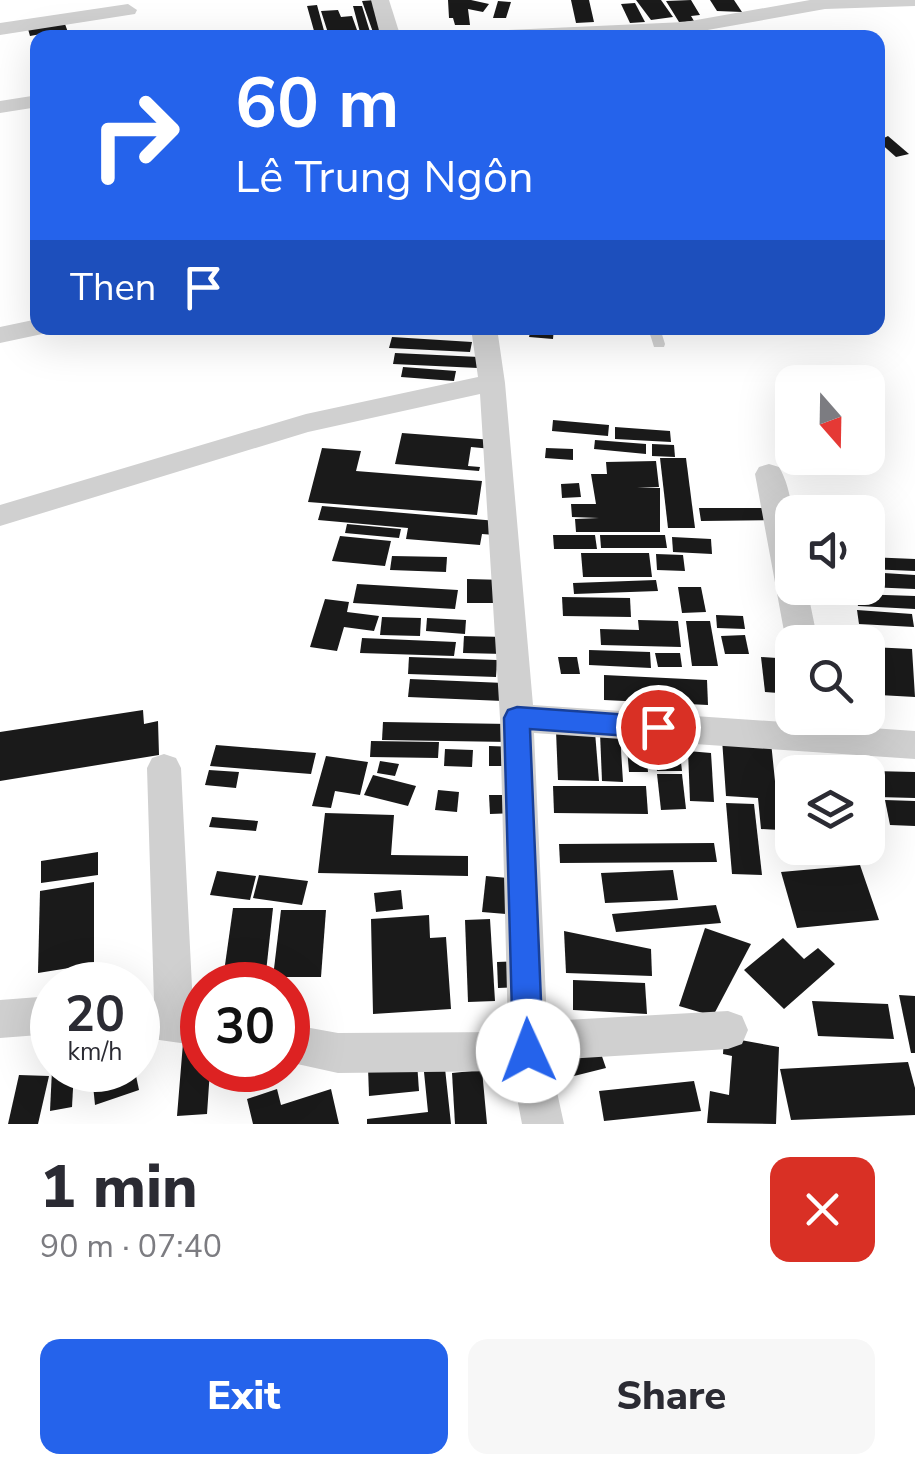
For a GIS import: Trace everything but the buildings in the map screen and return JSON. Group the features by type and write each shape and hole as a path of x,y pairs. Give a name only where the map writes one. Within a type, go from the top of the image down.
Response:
{"street":[{"path":"380,0 389,30"},
{"path":"641,30 685,28 751,8 915,0"},
{"path":"0,29 129,11"},
{"path":"0,107 30,102"},
{"path":"0,335 30,329"},
{"path":"485,335 492,382 517,718 528,1046 544,1124"},
{"path":"0,516 269,434 420,395 492,382"},
{"path":"769,474 799,625"},
{"path":"517,718 775,727"},
{"path":"855,735 915,745"},
{"path":"164,768 171,1022"},
{"path":"0,1019 30,1017"},
{"path":"310,1047 338,1053 528,1046 728,1030"}],"lane":[{"path":"656,335 659,344"}],"route":[{"path":"528,1051 517,718 658,727"}]}
